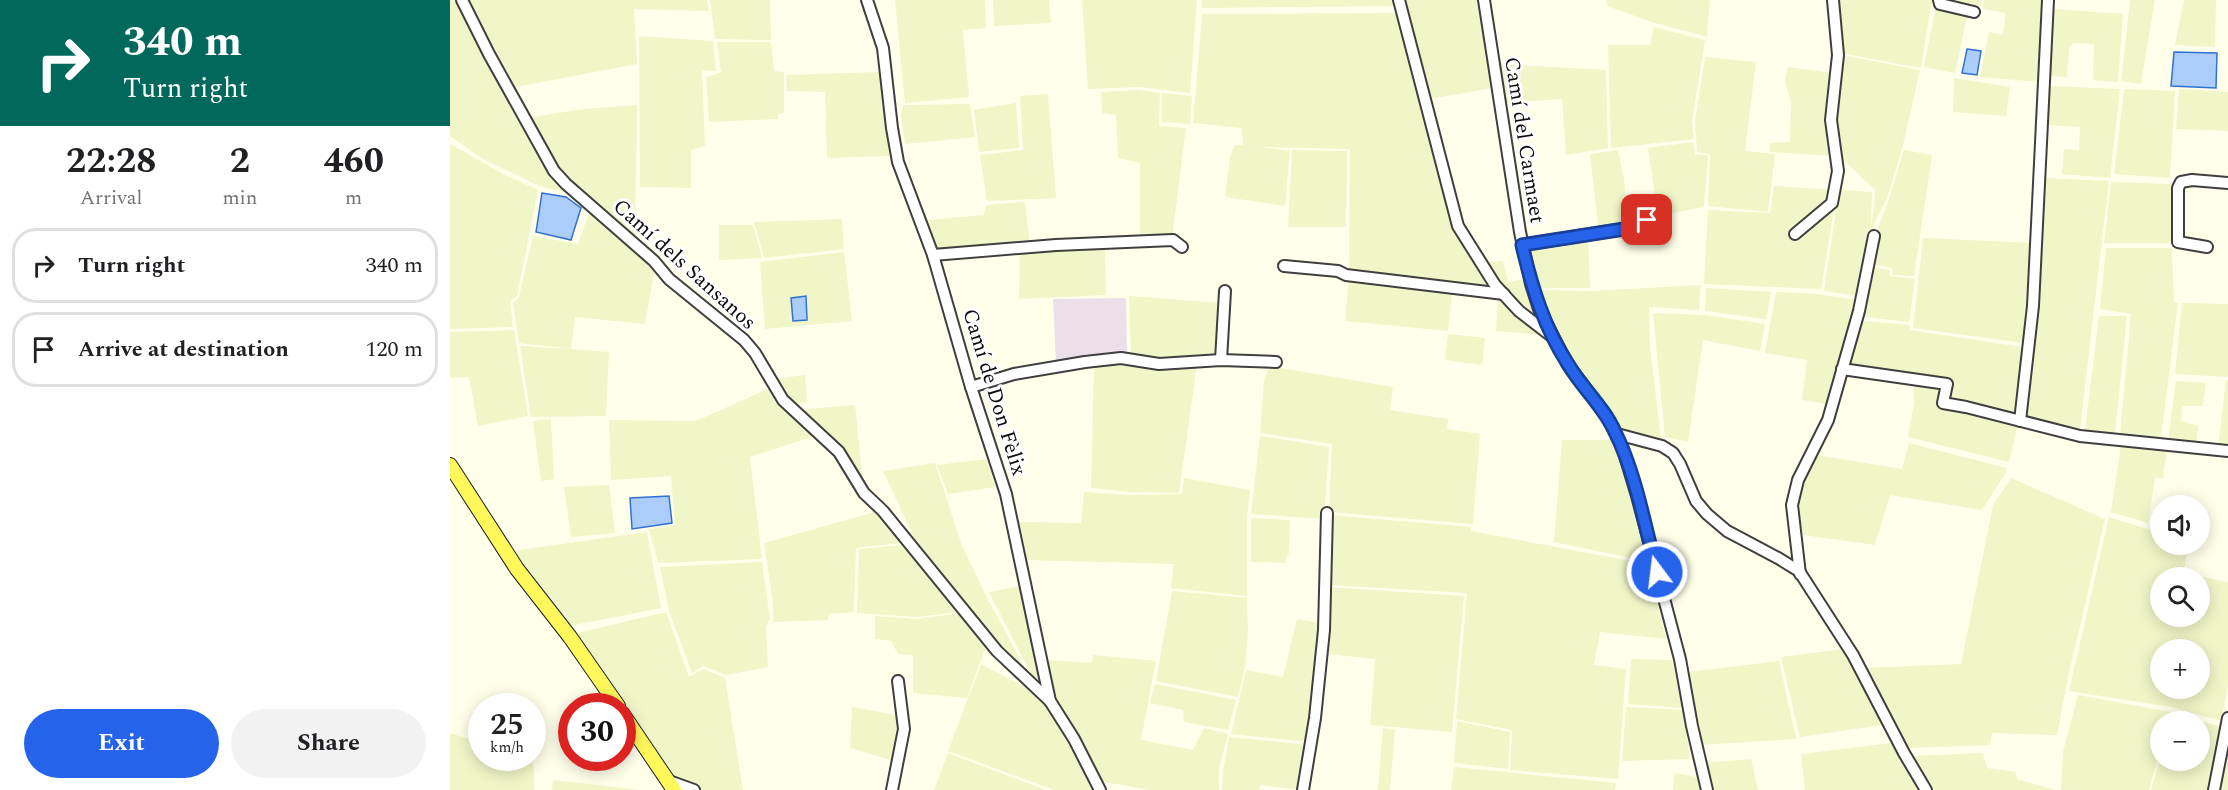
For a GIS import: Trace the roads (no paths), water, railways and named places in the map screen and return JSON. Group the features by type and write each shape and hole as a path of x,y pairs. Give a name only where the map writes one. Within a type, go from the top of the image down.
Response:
{"main road":[{"path":"450,465 517,569 570,637 609,693"},
{"path":"636,734 671,785"}],"street":[{"name":"Camí dels Sansanos","path":"462,0 489,54 554,171 654,261 669,279 744,340 755,353 783,400 839,452 864,493 883,511 997,651 1050,701"},
{"name":"Camí de Don Fèlix","path":"867,0 883,48 890,116 898,162 933,255 971,387 1006,494 1050,701 1074,740 1100,790"},
{"path":"1399,0 1458,226 1495,285 1519,310 1552,337"},
{"name":"Camí del Carmaet","path":"1484,0 1522,245 1539,309 1568,365 1606,415 1617,435 1637,496 1680,658 1692,726 1707,790"},
{"path":"1795,234 1832,203 1838,171 1831,120 1838,55 1833,0"},
{"path":"1939,0 1940,4 1974,12"},
{"path":"2020,421 2034,306 2048,0"},
{"path":"2207,246 2178,242 2178,188 2181,182 2192,180 2228,183"},
{"path":"1522,245 1637,227 1647,220"},
{"path":"1800,574 1792,505 1798,480 1828,420 1860,310 1874,236"},
{"path":"933,255 1056,245 1173,240 1182,247"},
{"path":"1284,266 1338,271 1346,275 1504,294"},
{"path":"1221,360 1225,291"},
{"path":"971,387 1014,374 1121,358 1159,364 1221,360 1276,362"},
{"path":"1842,369 1947,384 1942,403 2080,436 2228,451"},
{"path":"1617,435 1662,446 1673,453 1696,501 1707,514 1727,531 1778,558 1800,574 1853,655 1926,790"},
{"path":"1303,790 1315,718 1324,630 1327,513"},
{"path":"892,790 904,729 898,681"},
{"path":"2214,790 2228,718"},
{"path":"671,785 694,790"}],"water":[{"path":"1967,49 1981,51 1977,75 1962,73"},
{"path":"2174,52 2217,53 2216,88 2171,86"},
{"path":"542,193 566,197 581,208 571,240 536,232"},
{"path":"806,296 807,320 793,321 791,298"},
{"path":"669,496 672,523 632,529 630,498"}]}
